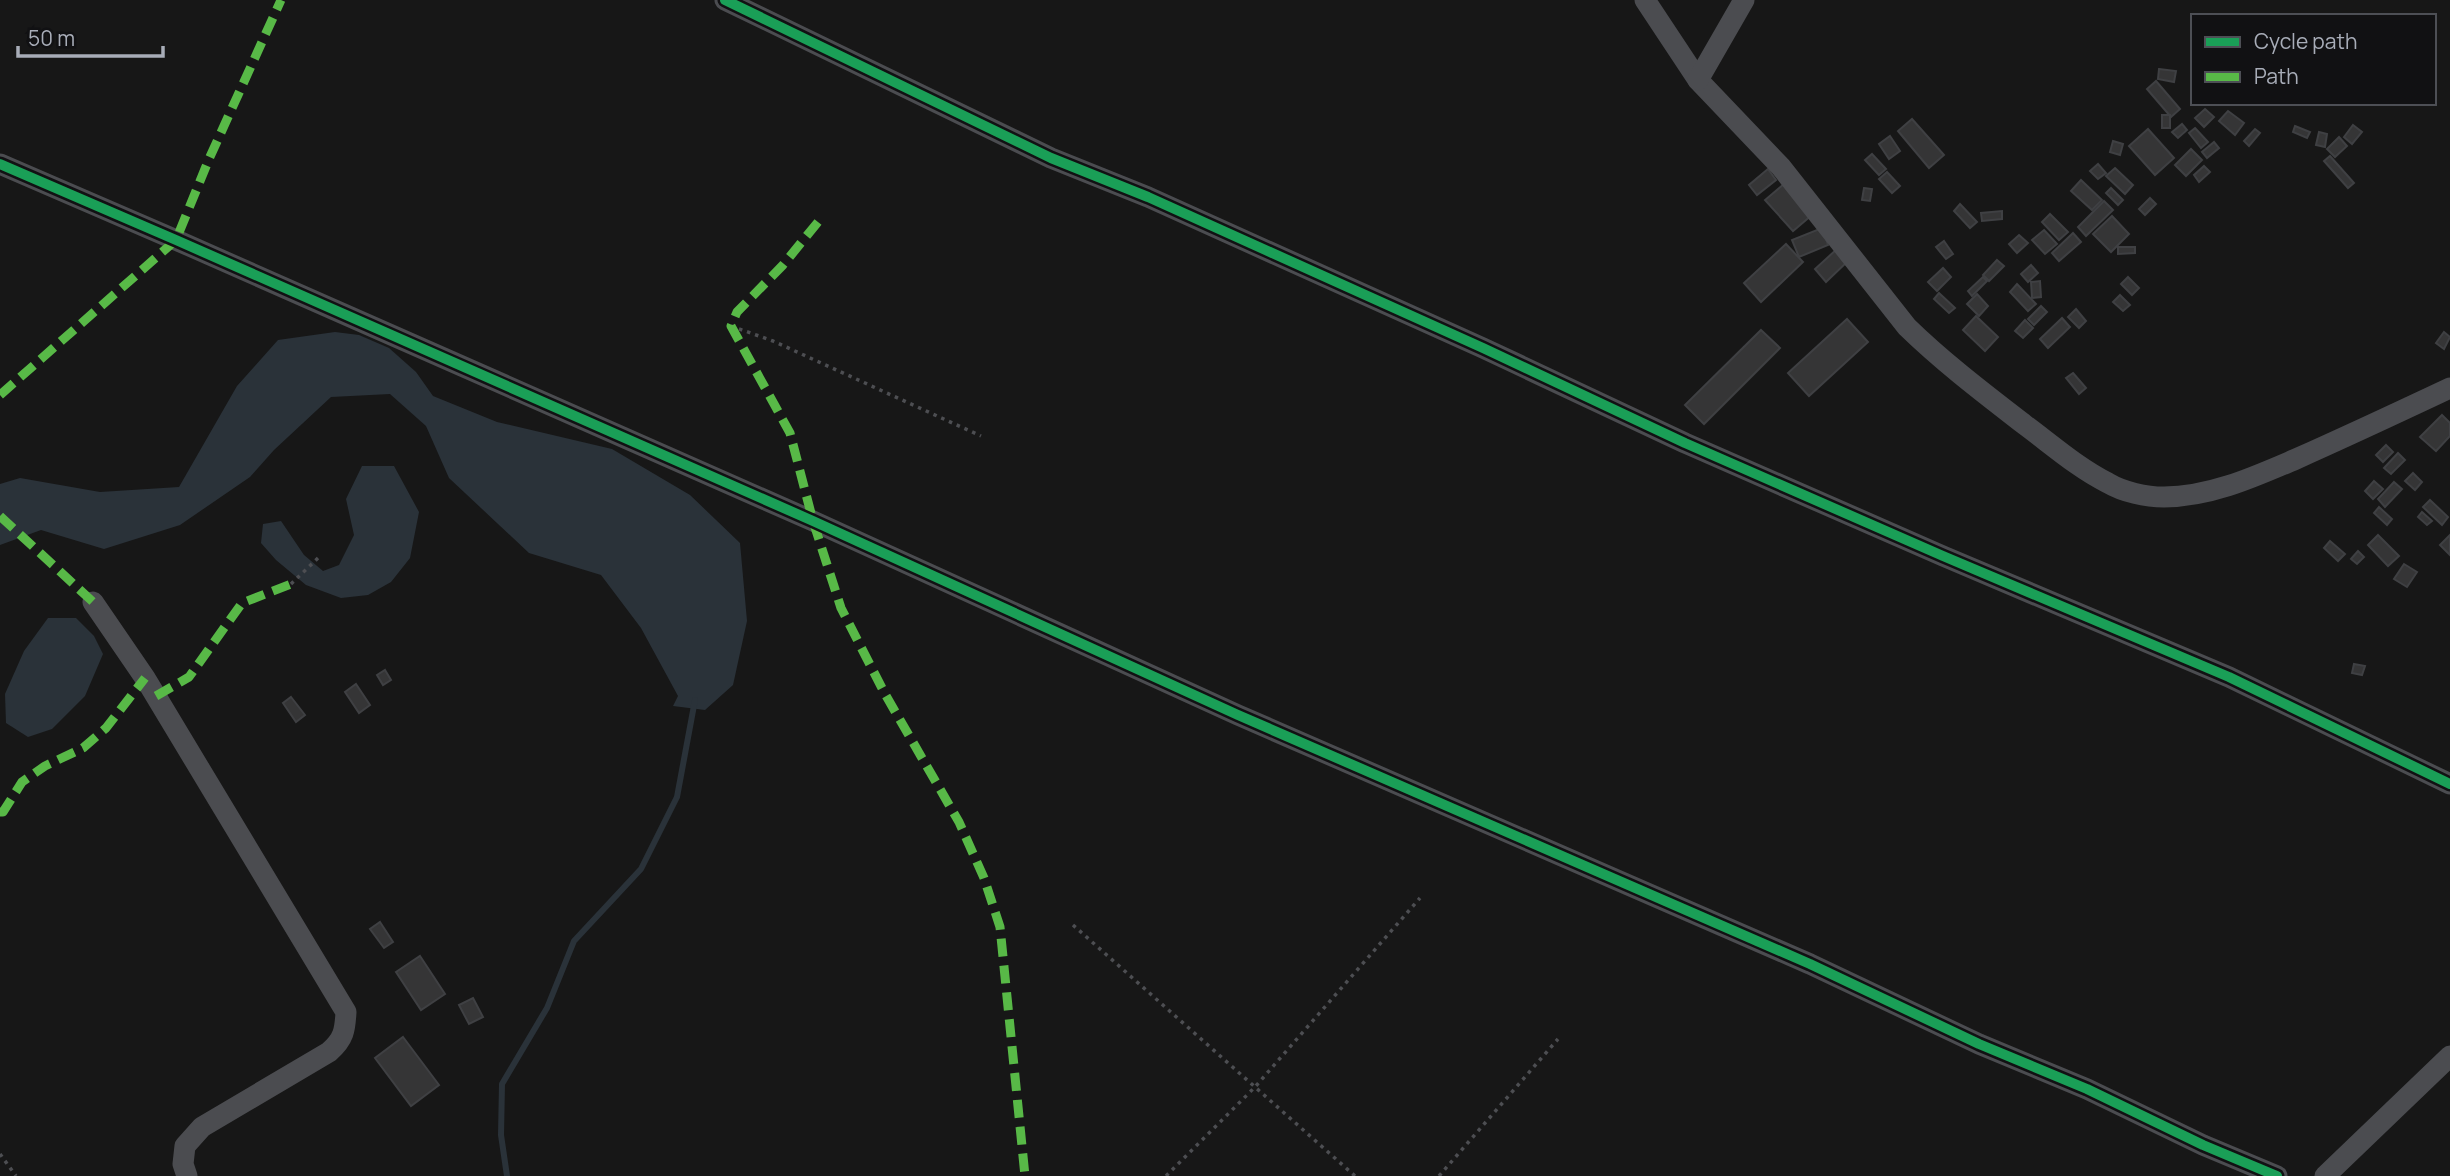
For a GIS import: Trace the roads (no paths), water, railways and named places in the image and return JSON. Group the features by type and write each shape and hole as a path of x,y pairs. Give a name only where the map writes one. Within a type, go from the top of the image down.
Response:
{"street":[{"path":"725,0 1051,158 1148,197 1483,348 1697,449 2229,677 2450,784"},
{"path":"1645,0 1698,80 1781,167 1907,327 1931,351 2003,408 2109,485 2142,495 2165,497 2209,491 2249,479 2450,388"},
{"path":"1698,80 1744,0"},
{"path":"0,164 813,521 1238,715 1810,964 1979,1044 2087,1089 2203,1145 2277,1176"},
{"path":"93,602 145,678 346,1012 345,1032 340,1043 329,1052 202,1128 185,1146 183,1164 187,1176"},
{"path":"2325,1176 2450,1056"}],"waterway":[{"path":"507,1176 501,1135 502,1084 547,1008 574,941 641,869 677,797 695,700"}]}
